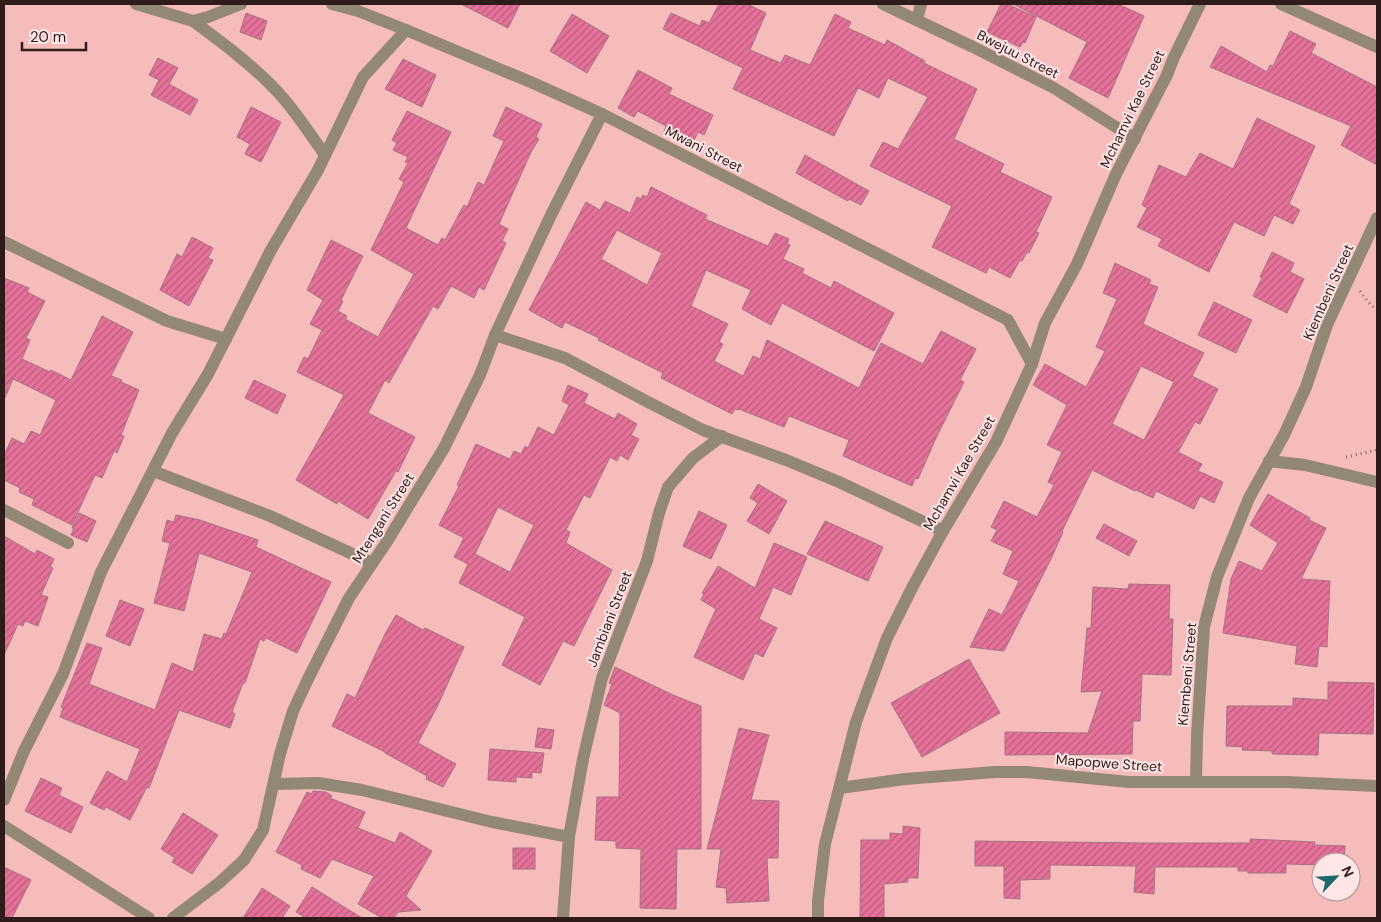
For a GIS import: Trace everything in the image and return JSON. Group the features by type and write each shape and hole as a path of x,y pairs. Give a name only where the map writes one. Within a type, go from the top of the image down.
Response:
{"street":[{"path":"136,4 193,21 235,53 271,85 302,122 325,155"},
{"path":"193,21 208,18 241,4"},
{"name":"Mwani Street","path":"332,4 358,11 406,30 602,114 1008,320 1032,364"},
{"name":"Bwejuu Street","path":"883,4 1054,88 1135,139"},
{"path":"916,20 921,4"},
{"name":"Mchamvi Kae Street","path":"818,918 818,901 825,844 856,722 887,638 943,531 996,442 1032,364 1045,323 1077,264 1116,174 1167,76 1174,57 1200,4"},
{"path":"1281,4 1377,47"},
{"path":"4,800 24,751 63,674 101,572 172,433 208,374 271,250 318,170 363,77 406,30"},
{"name":"Mtengani Street","path":"173,918 219,883 244,860 263,830 294,711 308,679 349,598 444,448 480,375 495,335 551,215 602,114"},
{"name":"Kiembeni Street","path":"1196,782 1204,627 1217,577 1249,498 1284,435 1306,387 1327,325 1377,218"},
{"path":"4,242 167,321 226,339"},
{"path":"495,335 565,358 703,430 786,460 839,482 943,531"},
{"name":"Jambiani Street","path":"563,918 570,837 583,759 602,678 647,561 659,513 668,487 693,458 722,436"},
{"path":"1269,461 1305,466 1377,482"},
{"path":"153,471 270,516 372,563"},
{"path":"4,510 68,543"},
{"name":"Mapopwe Street","path":"840,788 904,779 995,772 1027,772 1130,782 1286,782 1377,786"},
{"path":"274,784 318,783 362,790 492,822 570,837"},
{"path":"4,826 149,918"}],"building":[{"path":"461,4 520,4 508,28"},
{"path":"719,4 747,4 766,13 750,50 781,63 785,55 810,65 835,14 851,22 848,28 885,45 887,40 925,61 924,63 977,89 954,139 1004,164 1000,172 1052,197 1036,232 1039,233 1029,253 1027,252 1022,261 1020,260 1010,278 989,267 986,273 932,247 952,206 870,166 883,142 898,149 928,97 888,78 879,98 858,88 834,136 733,89 743,68 663,29 671,13 700,26 702,20 709,23"},
{"path":"1001,4 1007,4 1036,17 1025,43 1023,42 1020,47 987,32"},
{"path":"1013,4 1118,4 1144,16 1108,98 1069,78 1087,42"},
{"path":"246,13 267,21 261,40 240,32"},
{"path":"572,14 609,36 587,73 550,51"},
{"path":"1290,31 1316,44 1311,53 1377,87 1377,165 1341,145 1351,126 1210,67 1221,46 1267,72 1270,65 1273,66"},
{"path":"158,58 178,68 169,84 198,100 190,115 151,95 159,80 149,75"},
{"path":"403,59 436,75 422,107 385,89"},
{"path":"638,70 672,88 669,94 713,115 704,135 698,132 692,145 664,132 666,126 638,111 634,117 618,108"},
{"path":"251,107 281,122 261,162 245,154 250,144 237,137"},
{"path":"506,107 542,124 536,137 539,139 531,152 499,224 508,229 502,241 506,243 484,290 479,287 474,298 451,286 438,309 433,306 389,383 385,380 368,413 415,437 398,472 396,471 368,519 338,501 337,504 296,480 344,395 297,372 304,357 308,359 322,330 310,324 323,300 307,290 331,240 363,256 341,300 343,301 338,311 347,316 345,319 378,337 414,274 371,250 404,182 399,179 408,163 405,162 408,157 393,150 397,143 392,140 407,111 451,132 406,228 438,245 442,238 445,240 464,205 467,207 478,182 484,185 504,141 493,136"},
{"path":"1257,118 1315,146 1289,204 1300,210 1293,224 1274,215 1264,236 1234,222 1209,272 1158,246 1162,239 1137,227 1147,208 1142,205 1159,165 1186,177 1200,153 1233,169"},
{"path":"805,155 869,191 861,205 849,199 848,201 796,173"},
{"path":"651,187 707,215 705,219 768,246 775,233 789,239 787,244 790,245 783,259 804,269 802,273 831,288 834,281 894,313 874,351 782,303 771,325 742,309 751,290 706,270 691,306 728,324 719,342 723,344 714,361 743,376 753,356 760,359 767,340 859,388 881,343 923,364 941,331 976,349 960,380 964,382 918,479 915,478 912,486 843,456 849,440 789,416 784,427 739,409 735,409 732,414 661,378 663,373 598,340 599,338 565,322 562,328 529,310 586,202 600,210 605,201 630,213 637,197 641,199 643,195 647,197","holes":["617,230 662,253 647,285 601,259"]},
{"path":"192,237 213,248 208,258 213,260 189,306 160,290 177,254 182,257"},
{"path":"1272,252 1294,263 1290,272 1304,279 1287,313 1253,296"},
{"path":"1115,263 1151,280 1149,284 1158,287 1143,324 1204,353 1192,376 1218,389 1200,424 1195,422 1178,452 1202,464 1198,471 1223,482 1214,503 1200,496 1194,509 1156,491 1153,498 1092,470 1062,531 1051,559 1004,651 970,647 989,609 1002,615 1019,581 1003,574 1013,551 991,541 997,530 991,527 1004,501 1037,517 1054,485 1048,482 1062,452 1047,445 1067,405 1033,385 1045,364 1086,387 1105,351 1096,347 1117,299 1103,293","holes":["1141,366 1174,382 1144,440 1112,424"]},
{"path":"4,278 29,288 27,292 45,301 26,338 30,340 22,359 50,372 51,370 71,380 102,316 133,332 111,376 139,390 121,435 124,436 117,453 114,451 102,478 95,475 72,525 32,505 34,499 19,492 20,488 4,480 4,455 12,438 24,444 31,431 40,435 56,400 13,379 4,400"},
{"path":"1214,302 1252,320 1236,353 1198,335"},
{"path":"254,380 286,395 277,414 245,398"},
{"path":"568,385 588,394 584,403 615,419 618,413 637,424 631,435 639,439 628,460 620,455 617,461 610,457 590,498 584,495 566,530 570,532 566,543 612,570 574,646 563,641 540,685 502,665 525,617 459,583 468,564 454,557 464,538 439,525 459,486 457,485 476,444 510,459 514,451 521,454 525,446 528,448 538,427 554,435 569,405 562,401","holes":["498,507 534,525 510,572 475,554"]},
{"path":"758,484 787,501 769,534 747,521 758,503 750,498"},
{"path":"1268,494 1310,518 1309,520 1326,528 1301,579 1330,581 1327,647 1319,646 1317,667 1295,664 1297,646 1223,633 1231,579 1239,561 1262,571 1278,543 1250,525"},
{"path":"699,511 727,525 711,559 683,546"},
{"path":"79,513 96,521 87,542 71,535"},
{"path":"176,515 200,520 258,540 256,547 331,582 297,653 266,638 264,641 260,639 245,683 243,683 232,712 235,714 230,728 179,710 149,788 147,787 130,820 106,807 104,810 90,803 107,771 127,782 140,749 60,717 63,708 61,707 87,643 102,648 89,684 155,710 172,663 193,672 204,634 222,639 224,633 226,634 252,572 199,553 184,611 154,603 170,543 162,541 167,520 174,522"},
{"path":"825,521 883,547 868,581 807,554"},
{"path":"1104,524 1137,541 1129,556 1096,538"},
{"path":"4,536 35,554 37,550 54,559 50,567 53,568 41,595 48,597 38,626 25,621 23,626 18,624 4,655"},
{"path":"774,543 807,557 791,595 773,587 759,619 777,628 763,657 755,653 743,680 694,657 716,609 701,600 704,594 702,593 718,566 755,588"},
{"path":"1129,584 1170,585 1169,619 1173,619 1171,675 1142,674 1140,721 1133,721 1132,754 1005,755 1005,732 1088,733 1102,691 1081,692 1087,628 1091,628 1093,587 1128,589"},
{"path":"120,600 144,609 130,646 106,636"},
{"path":"396,615 423,630 425,628 464,647 438,705 418,743 456,764 443,787 426,779 427,776 385,752 332,726 347,694 355,698"},
{"path":"969,659 1000,713 922,757 891,703"},
{"path":"615,667 673,695 701,706 701,849 677,849 676,909 640,908 641,849 616,848 616,841 595,840 597,797 619,797 620,713 604,705 612,684 609,683"},
{"path":"1328,682 1374,683 1373,734 1319,733 1318,755 1272,754 1272,751 1242,750 1243,747 1226,746 1227,706 1293,706 1293,698 1328,700"},
{"path":"538,728 554,730 551,749 535,747"},
{"path":"739,728 769,735 751,800 779,801 778,858 767,858 769,901 727,903 726,888 716,887 721,849 707,849"},
{"path":"490,749 544,753 541,773 532,772 532,778 516,777 516,782 488,780"},
{"path":"41,778 62,788 59,795 83,807 71,833 25,811"},
{"path":"313,791 326,792 332,796 330,798 365,812 358,828 395,843 400,832 432,851 406,896 421,910 398,912 394,918 382,918 358,904 374,876 332,859 320,878 301,869 302,865 276,852 307,792 311,794"},
{"path":"183,813 218,835 192,874 172,862 175,858 161,849"},
{"path":"903,826 920,828 918,878 908,878 908,882 884,884 884,918 860,918 861,840 890,840 890,833 903,834"},
{"path":"1250,839 1315,842 1314,845 1345,846 1345,852 1311,852 1311,865 1286,864 1286,873 1248,873 1248,871 1238,871 1238,867 1155,867 1154,894 1134,892 1136,866 1050,865 1050,879 1020,880 1020,899 1004,898 1004,866 975,866 975,841 1250,843"},
{"path":"513,848 535,848 535,869 513,869"},
{"path":"4,867 31,880 12,918 4,918"},
{"path":"312,887 362,918 306,918 296,912"},
{"path":"262,888 290,906 282,918 243,918"}]}
